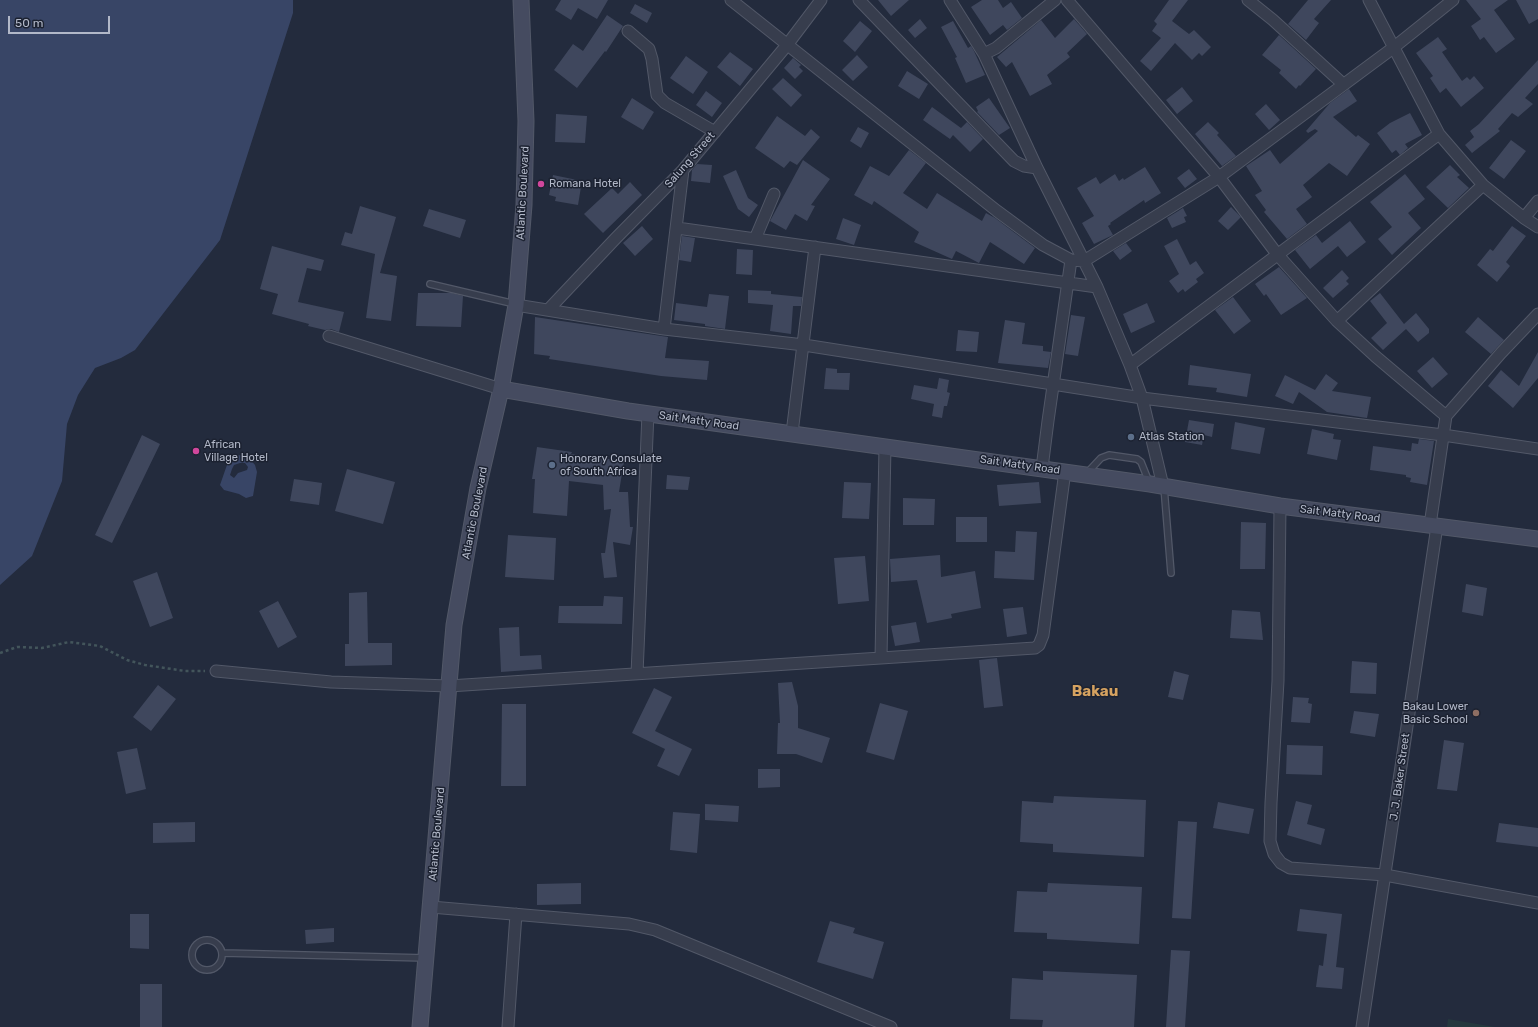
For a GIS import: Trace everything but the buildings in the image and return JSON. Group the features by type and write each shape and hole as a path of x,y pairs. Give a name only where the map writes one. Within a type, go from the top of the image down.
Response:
{"street":[{"name":"Atlantic Boulevard","path":"420,1027 454,625 478,488 502,389 516,305 524,205 526,121 521,0"},
{"path":"731,0 997,211 1043,245 1071,260 1084,261 1219,177 1393,48 1453,0"},
{"name":"Salung Street","path":"548,310 683,170 787,45 820,0"},
{"path":"859,0 1014,161 1024,166 1037,168"},
{"path":"950,0 984,54 1037,168 1097,287 1130,365 1142,398 1156,485"},
{"path":"984,54 996,48 1055,0"},
{"path":"1067,0 1219,177 1277,254 1336,321 1446,416 1501,353 1538,314"},
{"path":"1248,0 1273,20 1343,84"},
{"path":"1369,0 1439,134 1483,185 1524,218 1538,227"},
{"path":"628,31 649,49 652,59 657,95 665,103 715,132"},
{"path":"1130,365 1439,134"},
{"path":"664,329 683,170"},
{"path":"1336,321 1483,185"},
{"path":"755,239 774,194"},
{"path":"1524,218 1538,201"},
{"path":"677,228 1097,287"},
{"path":"792,434 815,247"},
{"path":"1042,468 1071,260"},
{"path":"516,305 664,329 804,345 1142,398 1443,435 1538,449"},
{"path":"328,336 502,389"},
{"name":"Sait Matty Road","path":"502,389 648,414 1086,474 1280,506 1538,540"},
{"path":"637,674 648,414"},
{"name":"J. J. Baker Street","path":"1362,1027 1434,526 1446,416"},
{"path":"881,658 885,446"},
{"path":"216,671 331,682 449,686 1035,648 1039,645 1043,634 1065,472"},
{"path":"1280,506 1278,682 1270,841 1274,854 1281,863 1290,868 1385,875 1538,903"},
{"path":"431,907 629,924 655,930 891,1027"},
{"path":"508,1027 516,914"}],"lane":[{"path":"430,284 516,305"},
{"path":"1086,474 1101,458 1108,455 1137,459 1141,462 1156,485 1171,573"},
{"path":"210,939 219,944 223,953 221,963 213,970 204,970 195,966 191,956 193,947 201,940 210,939"},
{"path":"223,953 426,958"}],"path":[{"path":"0,653 17,647 42,648 69,642 100,646 126,660 145,665 185,671 216,671"}],"shaded area":[{"path":"1448,1019 1495,1027 1447,1027"}],"water":[{"path":"0,0 293,0 293,13 220,240 135,350 121,358 95,368 78,395 67,424 62,481 32,556 0,585"},
{"path":"242,455 248,457 255,465 257,472 253,496 246,498 239,494 224,490 220,485 228,462 233,456","holes":["245,463 248,467 247,470 238,473 234,478 230,475 234,465"]}],"place":[{"name":"Romana Hotel","path":"541,184"},
{"name":"Atlas Station","path":"1131,437"},
{"name":"African Village Hotel","path":"196,451"},
{"name":"Honorary Consulate of South Africa","path":"552,465"},
{"name":"Bakau Lower Basic School","path":"1476,713"}],"district":[{"name":"Bakau","path":"1095,692"}]}
